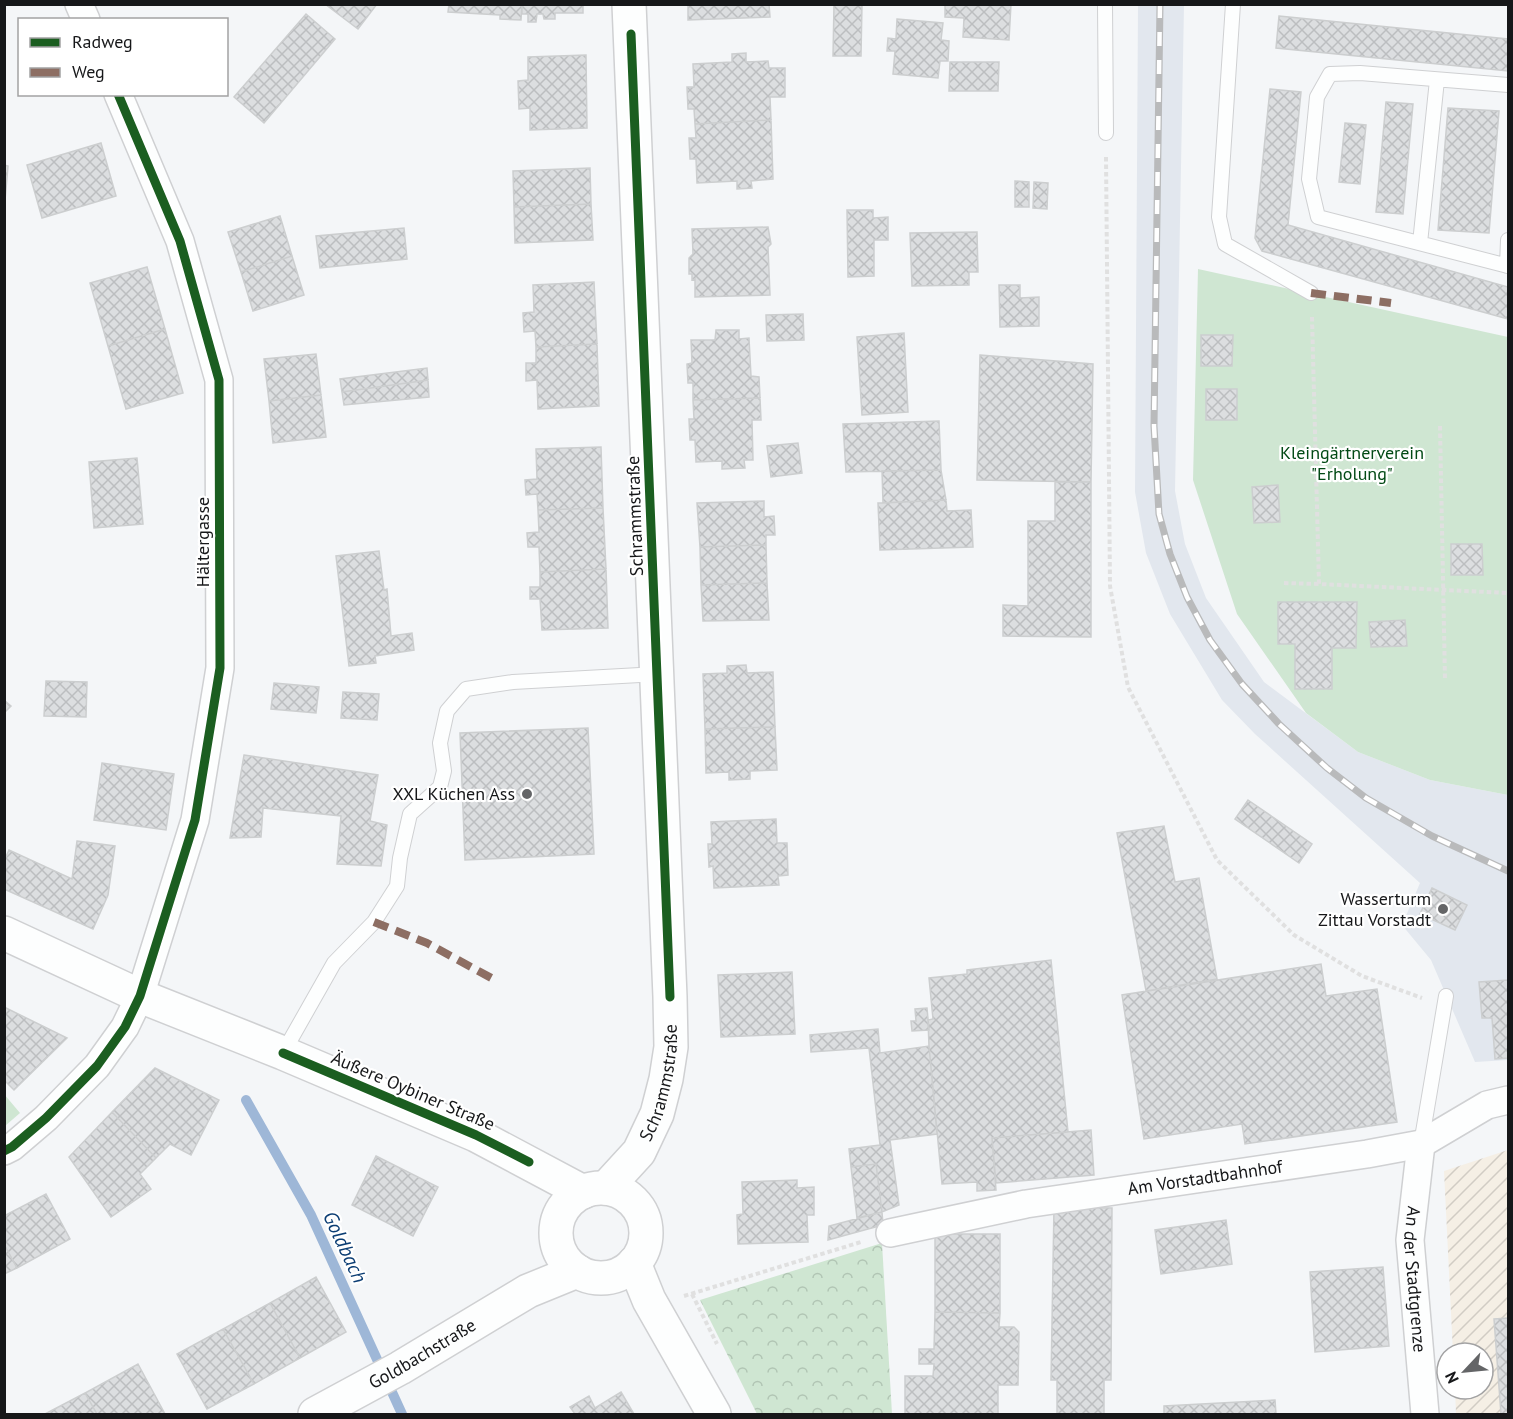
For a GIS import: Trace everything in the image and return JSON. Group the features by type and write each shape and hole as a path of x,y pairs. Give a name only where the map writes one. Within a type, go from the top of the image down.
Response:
{"main road":[{"name":"Schrammstraße","path":"594,1190 639,1152 657,1114 671,1047 629,4"},
{"name":"Äußere Oybiner Straße","path":"4,933 140,996 284,1053 476,1135 529,1162 594,1190"},
{"name":"Schrammstraße","path":"639,1152 641,1211"},
{"path":"529,1162 558,1217"},
{"path":"594,1190 620,1192 632,1200 641,1211 646,1225 646,1239 642,1252 626,1269 597,1278 569,1263 557,1243 558,1217 572,1198 594,1190"},
{"name":"Goldbachstraße","path":"315,1414 528,1292 569,1263"},
{"path":"626,1269 649,1300 714,1414"}],"street":[{"path":"79,4 85,18"},
{"name":"Hältergasse","path":"4,1151 46,1118 97,1066 125,1026 140,996 195,820 220,668 219,380 180,241 119,96"},
{"name":"Am Vorstadtbahnhof","path":"890,1233 1026,1204 1421,1144 1487,1105 1509,1100"},
{"name":"An der Stadtgrenze","path":"1421,1144 1410,1240 1425,1414"}],"lane":[{"path":"1105,4 1106,133"},
{"path":"1233,4 1219,217 1225,244 1311,293"},
{"path":"1509,85 1360,72 1330,74 1317,97 1309,179 1318,217 1508,266 1509,240"},
{"path":"1420,243 1437,80"},
{"path":"284,1053 334,963 375,922 397,886 400,858 410,814 440,787 444,771 440,743 447,711 466,689 513,682 657,674"},
{"path":"1421,1144 1445,1001"}],"path":[{"path":"1106,133 1110,586 1128,687 1217,860 1294,935 1362,976 1445,1001"},
{"path":"1311,293 1320,584"},
{"path":"1440,426 1445,680"},
{"path":"1284,583 1509,593"},
{"path":"649,1300 693,1294 890,1233"}],"shaded area":[{"path":"1138,5 1184,5 1175,491 1185,544 1206,598 1264,682 1358,752 1430,780 1508,795 1508,1060 1475,1062 1431,960 1402,925 1420,883 1255,734 1222,700 1170,614 1146,553 1135,492"},
{"path":"1508,1150 1508,1414 1456,1414 1455,1401 1495,1401 1495,1341 1452,1341 1444,1171"}],"green space":[{"name":"Kleingärtnerverein \"Erholung\"","path":"1198,269 1508,337 1508,795 1430,780 1358,752 1306,713 1237,614 1193,480"},
{"path":"4,1094 20,1113 5,1126 4,1126"},
{"path":"882,1243 892,1414 757,1414 700,1300"}],"building":[{"path":"325,4 377,4 358,29"},
{"path":"449,4 522,4 521,20 500,19 500,15 448,12"},
{"path":"522,4 583,4 583,13 555,13 555,19 544,19 543,14 537,14 536,22 528,22 528,14 522,14"},
{"path":"688,4 769,4 770,17 688,20"},
{"path":"834,4 862,4 861,56 833,56"},
{"path":"945,4 1011,4 1009,40 963,37 964,18 945,17"},
{"path":"306,14 335,39 264,123 234,97"},
{"path":"1279,16 1508,39 1508,71 1276,48"},
{"path":"897,19 943,23 941,40 949,41 948,61 940,61 938,78 893,74 895,51 887,51 888,38 896,39"},
{"path":"746,53 746,62 768,61 769,68 785,68 785,97 770,97 771,120 695,124 694,109 688,109 687,87 694,87 693,64 732,62 732,54"},
{"path":"586,55 587,128 530,130 530,108 519,109 518,81 528,80 528,57"},
{"path":"950,62 999,62 998,91 949,91"},
{"path":"1270,89 1301,92 1288,225 1508,287 1508,319 1262,251 1255,238"},
{"path":"1386,102 1413,104 1403,214 1376,212"},
{"path":"1448,108 1499,111 1489,233 1438,230"},
{"path":"771,120 773,179 751,181 752,188 737,189 737,181 697,183 696,159 690,159 689,138 696,138 695,124"},
{"path":"1345,123 1366,125 1360,184 1339,182"},
{"path":"101,143 116,196 42,218 27,165"},
{"path":"4,165 8,166 4,212"},
{"path":"590,168 591,204 514,207 513,171"},
{"path":"1015,181 1029,182 1029,207 1015,207"},
{"path":"1034,182 1048,183 1047,209 1033,208"},
{"path":"591,204 593,240 515,243 514,207"},
{"path":"847,210 873,210 873,218 888,217 888,240 874,240 874,276 848,277"},
{"path":"280,216 292,256 241,272 228,232"},
{"path":"768,227 771,244 768,247 770,295 695,297 695,279 692,280 692,274 689,274 689,258 693,254 692,229"},
{"path":"404,228 407,259 320,268 316,236"},
{"path":"977,232 978,272 969,272 969,285 912,286 910,233"},
{"path":"292,256 304,295 253,311 241,272"},
{"path":"147,267 165,329 108,346 90,283"},
{"path":"594,282 597,344 536,347 535,331 524,332 523,313 534,312 533,285"},
{"path":"999,285 1020,285 1020,298 1039,297 1039,326 1000,327"},
{"path":"803,314 804,340 767,341 766,315"},
{"path":"165,329 183,393 126,409 108,346"},
{"path":"716,330 739,330 739,339 749,338 751,376 759,377 760,398 693,400 693,383 688,383 687,364 692,363 691,340 715,340"},
{"path":"904,333 908,412 862,415 857,337"},
{"path":"1201,335 1233,335 1232,366 1201,366"},
{"path":"597,344 599,406 538,409 537,380 526,381 526,363 536,363 536,347"},
{"path":"316,354 321,395 269,401 264,359"},
{"path":"980,355 1093,364 1091,482 977,480"},
{"path":"427,368 428,380 342,392 340,379"},
{"path":"428,380 429,397 344,405 342,392"},
{"path":"1206,389 1237,389 1237,420 1206,420"},
{"path":"321,395 326,437 273,443 269,401"},
{"path":"760,398 761,420 752,420 753,460 744,460 745,468 722,469 722,461 696,462 695,440 690,440 689,419 694,419 693,400"},
{"path":"939,421 941,470 846,472 843,424"},
{"path":"798,443 802,473 771,477 767,446"},
{"path":"601,447 603,508 538,510 537,494 526,495 525,480 537,479 536,449"},
{"path":"137,458 143,524 94,528 89,462"},
{"path":"941,470 946,500 883,503 882,471"},
{"path":"1055,482 1091,482 1091,637 1003,636 1003,605 1028,606 1028,521 1055,521"},
{"path":"1278,485 1280,522 1254,523 1252,487"},
{"path":"946,500 947,511 971,510 973,547 880,550 878,503"},
{"path":"764,501 764,517 774,516 775,535 766,535 766,545 700,547 697,503"},
{"path":"603,508 606,569 540,572 539,547 528,547 527,533 539,532 538,510"},
{"path":"1451,544 1482,544 1483,575 1451,575"},
{"path":"766,545 767,583 701,585 700,547"},
{"path":"379,551 384,590 387,589 391,636 412,633 414,650 375,656 376,663 349,666 336,556"},
{"path":"606,569 608,628 542,630 540,599 530,599 530,587 540,587 540,572"},
{"path":"767,583 769,620 703,621 701,585"},
{"path":"1278,602 1357,602 1356,648 1332,648 1332,689 1295,689 1295,644 1278,644"},
{"path":"1405,620 1407,646 1371,647 1369,622"},
{"path":"746,665 747,673 773,672 775,727 705,729 703,674 727,673 727,666"},
{"path":"46,681 87,682 86,717 44,716"},
{"path":"274,683 319,687 316,713 271,709"},
{"path":"343,692 379,694 377,720 341,718"},
{"path":"4,700 11,706 4,713"},
{"path":"775,727 777,770 750,771 750,779 729,780 729,772 706,773 705,729"},
{"name":"XXL Küchen Ass","path":"588,728 594,854 465,860 460,733"},
{"path":"244,755 378,775 370,821 387,825 381,866 337,864 341,816 263,808 261,837 230,838"},
{"path":"102,763 174,774 166,830 94,820"},
{"path":"1248,800 1312,844 1299,863 1235,819"},
{"path":"776,819 777,843 787,843 788,875 778,876 779,885 714,888 713,866 709,867 708,844 712,844 711,822"},
{"path":"1164,826 1175,882 1199,878 1217,979 1146,991 1117,833"},
{"path":"77,841 115,846 108,895 93,929 4,889 4,861 9,850 72,879"},
{"name":"Wasserturm Zittau Vorstadt","path":"1432,888 1467,905 1455,930 1420,914"},
{"path":"1051,960 1068,1132 992,1138 996,1190 977,1191 977,1182 942,1184 929,1046 928,1020 933,1019 929,978 967,974 967,970"},
{"path":"1321,964 1326,996 1377,989 1397,1122 1245,1144 1242,1124 1144,1139 1122,995"},
{"path":"792,972 795,1034 721,1037 718,975"},
{"path":"1508,980 1508,1058 1495,1059 1492,1018 1482,1018 1479,982"},
{"path":"4,1007 67,1038 14,1090 4,1080"},
{"path":"927,1008 929,1030 912,1031 911,1021 916,1021 915,1009"},
{"path":"878,1029 880,1053 929,1046 937,1134 890,1140 899,1205 882,1212 876,1164 851,1167 849,1149 880,1145 869,1048 811,1052 810,1035"},
{"path":"155,1068 219,1100 191,1155 170,1144 156,1158 112,1112"},
{"path":"112,1112 156,1158 140,1174 151,1189 111,1217 69,1157"},
{"path":"1091,1130 1094,1175 996,1183 992,1138"},
{"path":"376,1156 438,1187 413,1236 352,1205"},
{"path":"876,1164 882,1212 857,1218 851,1167"},
{"path":"797,1180 797,1188 814,1187 814,1215 807,1215 808,1242 738,1244 737,1215 743,1214 742,1182"},
{"path":"46,1194 70,1239 17,1268 4,1244 4,1216"},
{"path":"1054,1207 1112,1208 1111,1380 1104,1380 1104,1414 1057,1414 1057,1380 1051,1380"},
{"path":"882,1212 883,1225 828,1240 829,1226"},
{"path":"1226,1220 1232,1264 1161,1274 1155,1230"},
{"path":"935,1234 1000,1234 1000,1313 935,1312"},
{"path":"4,1244 17,1268 4,1274"},
{"path":"1383,1267 1389,1346 1315,1352 1310,1272"},
{"path":"316,1277 346,1332 300,1358 270,1303"},
{"path":"270,1303 300,1358 254,1384 223,1329"},
{"path":"935,1312 1000,1313 999,1327 1014,1327 1019,1332 1018,1385 998,1385 998,1414 905,1414 905,1376 933,1376 934,1364 919,1364 919,1349 934,1349"},
{"path":"1508,1318 1508,1414 1501,1414 1494,1319"},
{"path":"223,1329 254,1384 207,1409 177,1354"},
{"path":"138,1364 165,1414 97,1414 85,1393"},
{"path":"621,1392 634,1414 575,1414 570,1407 589,1396 595,1408"},
{"path":"85,1393 97,1414 45,1414"},
{"path":"1275,1400 1276,1414 1164,1414 1164,1406"}],"waterway":[{"name":"Goldbach","path":"246,1100 311,1215 402,1414"}],"railway":[{"path":"1160,4 1154,426 1159,514 1170,554 1187,597 1210,640 1242,684 1279,724 1327,768 1366,798 1432,836 1508,871"}],"marked path":[{"path":"1311,293 1391,303"},
{"path":"374,922 427,943 495,980"}],"cycle path":[{"path":"631,34 670,997"},
{"path":"4,1151 46,1118 97,1066 125,1027 140,996 195,820 220,668 219,380 180,241 119,96"},
{"path":"283,1053 476,1135 529,1162"}],"place":[{"name":"XXL Küchen Ass","path":"527,794"},
{"name":"Wasserturm Zittau Vorstadt","path":"1443,909"}]}
